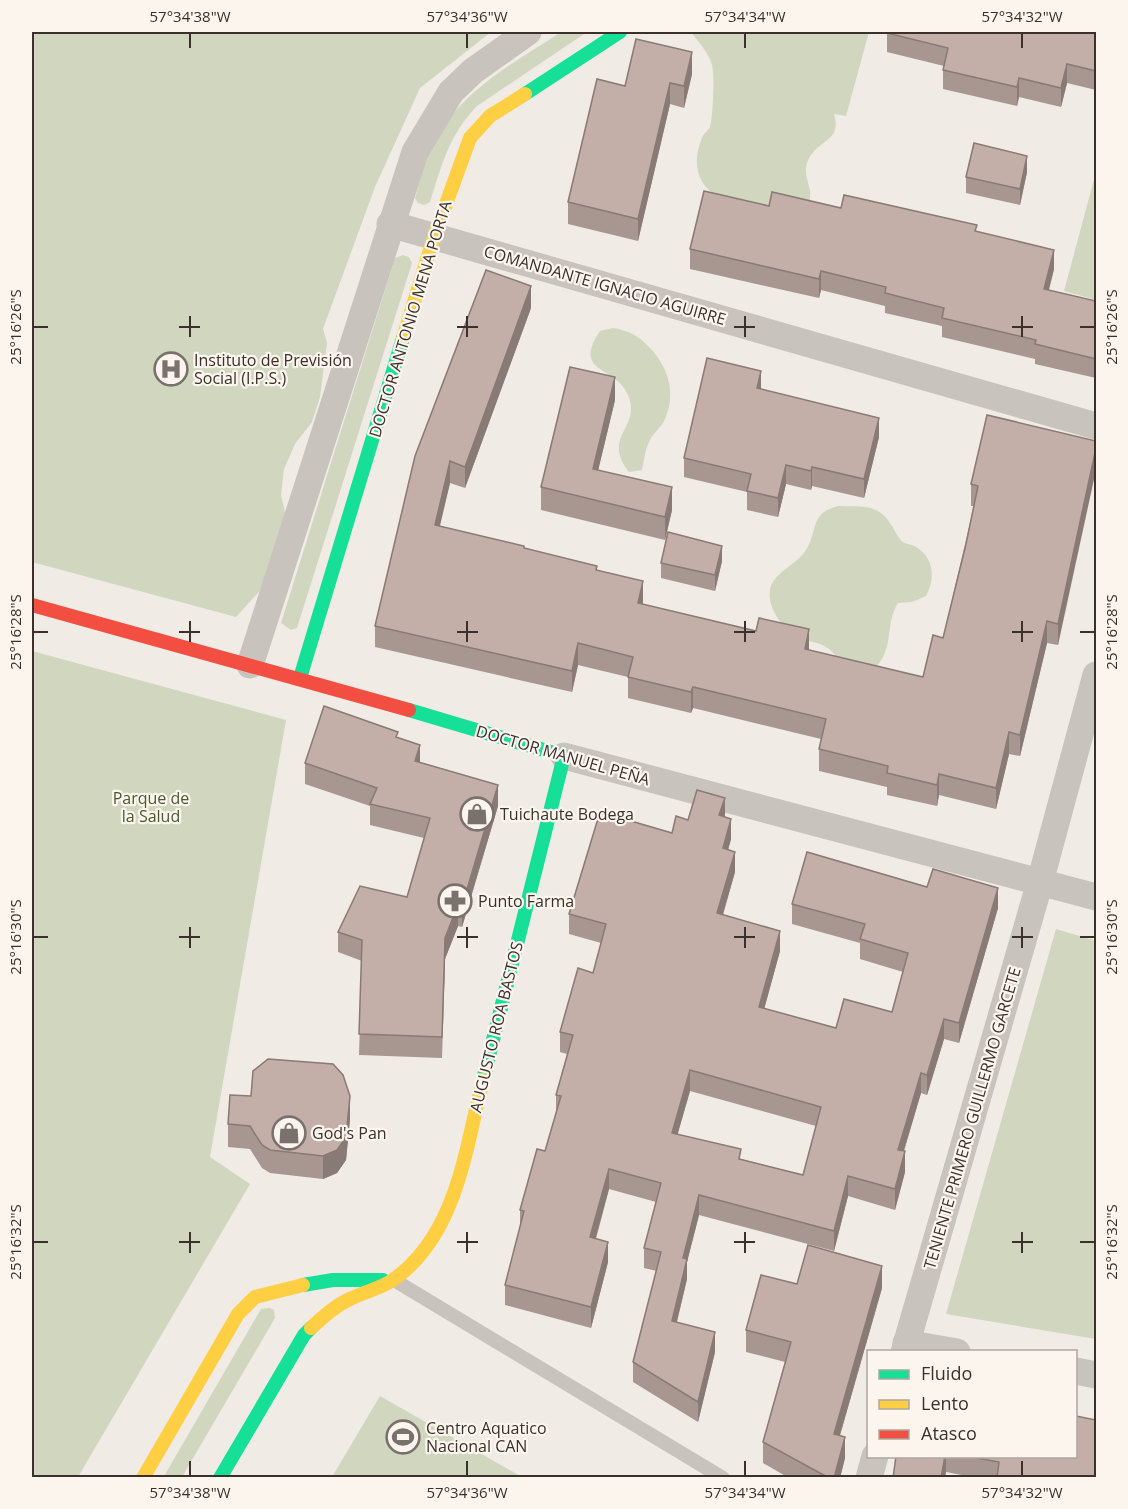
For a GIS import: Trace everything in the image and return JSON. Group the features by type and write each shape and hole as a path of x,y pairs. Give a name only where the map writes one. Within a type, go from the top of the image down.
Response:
{"street":[{"path":"250,665 415,152 435,114 451,92 473,71 528,32"},
{"name":"DOCTOR ANTONIO MENA PORTA","path":"300,678 434,237 470,138 490,116 620,32"},
{"name":"COMANDANTE IGNACIO AGUIRRE","path":"390,224 1096,426"},
{"name":"DOCTOR MANUEL PEÑA","path":"32,605 300,678 564,756 1096,897"},
{"name":"TENIENTE PRIMERO GUILLERMO GARCETE","path":"905,1347 1040,882 1096,675"},
{"name":"AUGUSTO ROA BASTOS","path":"220,1478 304,1335 324,1316 349,1300 394,1280 421,1255 438,1230 452,1202 564,756"},
{"path":"142,1478 238,1314 255,1297 333,1280 394,1280"},
{"path":"905,1347 936,1350"},
{"path":"1077,1371 1096,1375"},
{"path":"869,1478 874,1458"}],"lane":[{"path":"394,1280 723,1478"}],"green space":[{"name":"Instituto de Previsión Social (I.P.S.)","path":"32,32 491,32 420,88 375,187 323,329 327,343 320,397 312,422 295,444 284,469 281,495 287,521 275,574 236,617 32,562"},
{"path":"561,32 587,32 477,106 453,139 430,202 424,205 418,203 415,198 423,167 442,129 455,111 487,82"},
{"path":"691,32 869,32 846,116 834,114 835,131 816,149 807,163 806,174 810,198 804,219 719,197 705,186 698,172 697,156 711,122 713,71 708,55"},
{"path":"1096,172 1096,300 1064,291"},
{"path":"403,255 409,257 412,263 297,628 291,630 281,623 395,258"},
{"path":"613,328 630,333 648,345 663,366 669,383 668,410 648,445 642,470 629,472 621,459 619,449 620,440 630,416 631,407 628,395 615,379 593,362 591,355 592,345 600,331"},
{"path":"839,506 870,508 881,513 902,541 922,552 930,563 932,576 926,596 912,602 898,603 891,620 885,653 875,668 850,666 826,647 796,636 781,622 771,603 770,590 776,578 806,550 819,517"},
{"name":"Parque de la Salud","path":"32,651 286,720 210,1157 250,1184 78,1477 32,1477"},
{"path":"1056,929 1096,941 1096,1339 946,1314"},
{"path":"261,1309 274,1310 275,1318 182,1477 163,1478"},
{"name":"Centro Aquatico Nacional CAN","path":"380,1396 522,1477 332,1477"}],"building":[{"path":"887,32 1096,32 1096,71 1067,64 1061,88 1019,78 1017,87 943,70 948,48"},
{"path":"636,39 692,52 684,86 670,83 638,219 568,202 597,79 625,86"},
{"path":"974,143 1027,156 1020,189 966,177"},
{"path":"704,191 769,206 772,192 841,208 844,195 977,225 975,231 1054,250 1044,289 1096,301 1096,359 1035,344 1036,340 942,318 944,308 885,293 886,287 821,271 819,279 690,249"},
{"path":"486,270 531,286 465,467 450,461 435,525 524,546 524,548 597,566 596,570 643,581 638,603 756,631 759,618 809,629 805,649 923,677 933,635 943,638 966,544 978,486 971,484 987,415 1096,441 1058,624 1047,621 1020,735 1009,732 996,788 939,774 937,785 887,773 888,766 819,749 826,719 693,687 691,692 628,677 633,657 578,643 572,671 375,626 415,456"},
{"path":"707,358 761,371 757,388 879,418 864,479 812,467 811,471 786,465 778,498 747,491 751,474 684,458"},
{"path":"570,367 615,377 593,469 672,487 665,517 541,487"},
{"path":"668,532 722,546 715,575 661,563"},
{"path":"324,706 398,732 396,737 420,745 415,761 498,785 462,906 458,905 445,938 442,1037 359,1034 362,940 338,932 360,886 407,897 430,818 370,804 377,788 305,763"},
{"path":"697,790 725,798 719,815 731,819 723,848 735,852 717,913 780,931 759,1007 836,1028 844,999 892,1012 908,953 860,939 865,924 792,904 807,852 927,887 933,869 998,888 959,1023 944,1019 927,1075 921,1073 898,1150 905,1151 895,1189 848,1176 834,1231 699,1195 683,1258 687,1259 672,1321 715,1332 698,1402 633,1362 661,1252 644,1248 661,1183 609,1169 590,1237 608,1242 591,1307 505,1285 524,1211 520,1210 537,1149 545,1151 561,1096 556,1095 573,1035 560,1032 578,968 593,973 606,924 569,914 600,812 672,833 676,816 688,820","holes":["690,1070 821,1107 803,1175 739,1159 741,1149 672,1133"]},
{"name":"God's Pan","path":"268,1059 333,1064 343,1075 350,1096 346,1137 337,1150 323,1156 270,1150 262,1145 250,1126 228,1124 230,1095 251,1096 253,1071"},
{"path":"808,1245 882,1266 834,1434 845,1437 834,1478 829,1478 763,1442 791,1342 746,1330 761,1275 797,1284"},
{"path":"1077,1416 1096,1420 1096,1478 997,1478 999,1462 977,1458 1077,1458"},
{"path":"896,1458 945,1458 941,1478 893,1478"}],"traffic: fast":[{"path":"525,94 620,32"},
{"path":"300,678 403,338"},
{"path":"409,710 564,756 483,1080"},
{"path":"303,1285 333,1280 383,1280"},
{"path":"220,1478 304,1335 311,1328"}],"traffic: slow":[{"path":"403,338 434,237 470,138 490,116 525,94"},
{"path":"311,1328 341,1304 393,1280 415,1261 432,1240 455,1189 483,1080"},
{"path":"143,1478 238,1314 255,1297 303,1285"}],"traffic: jam":[{"path":"32,605 409,710"}],"place":[{"name":"Instituto de Previsión Social (I.P.S.)","path":"171,369"},
{"name":"Tuichaute Bodega","path":"477,814"},
{"name":"Punto Farma","path":"455,901"},
{"name":"God's Pan","path":"289,1133"},
{"name":"Centro Aquatico Nacional CAN","path":"403,1437"}]}
